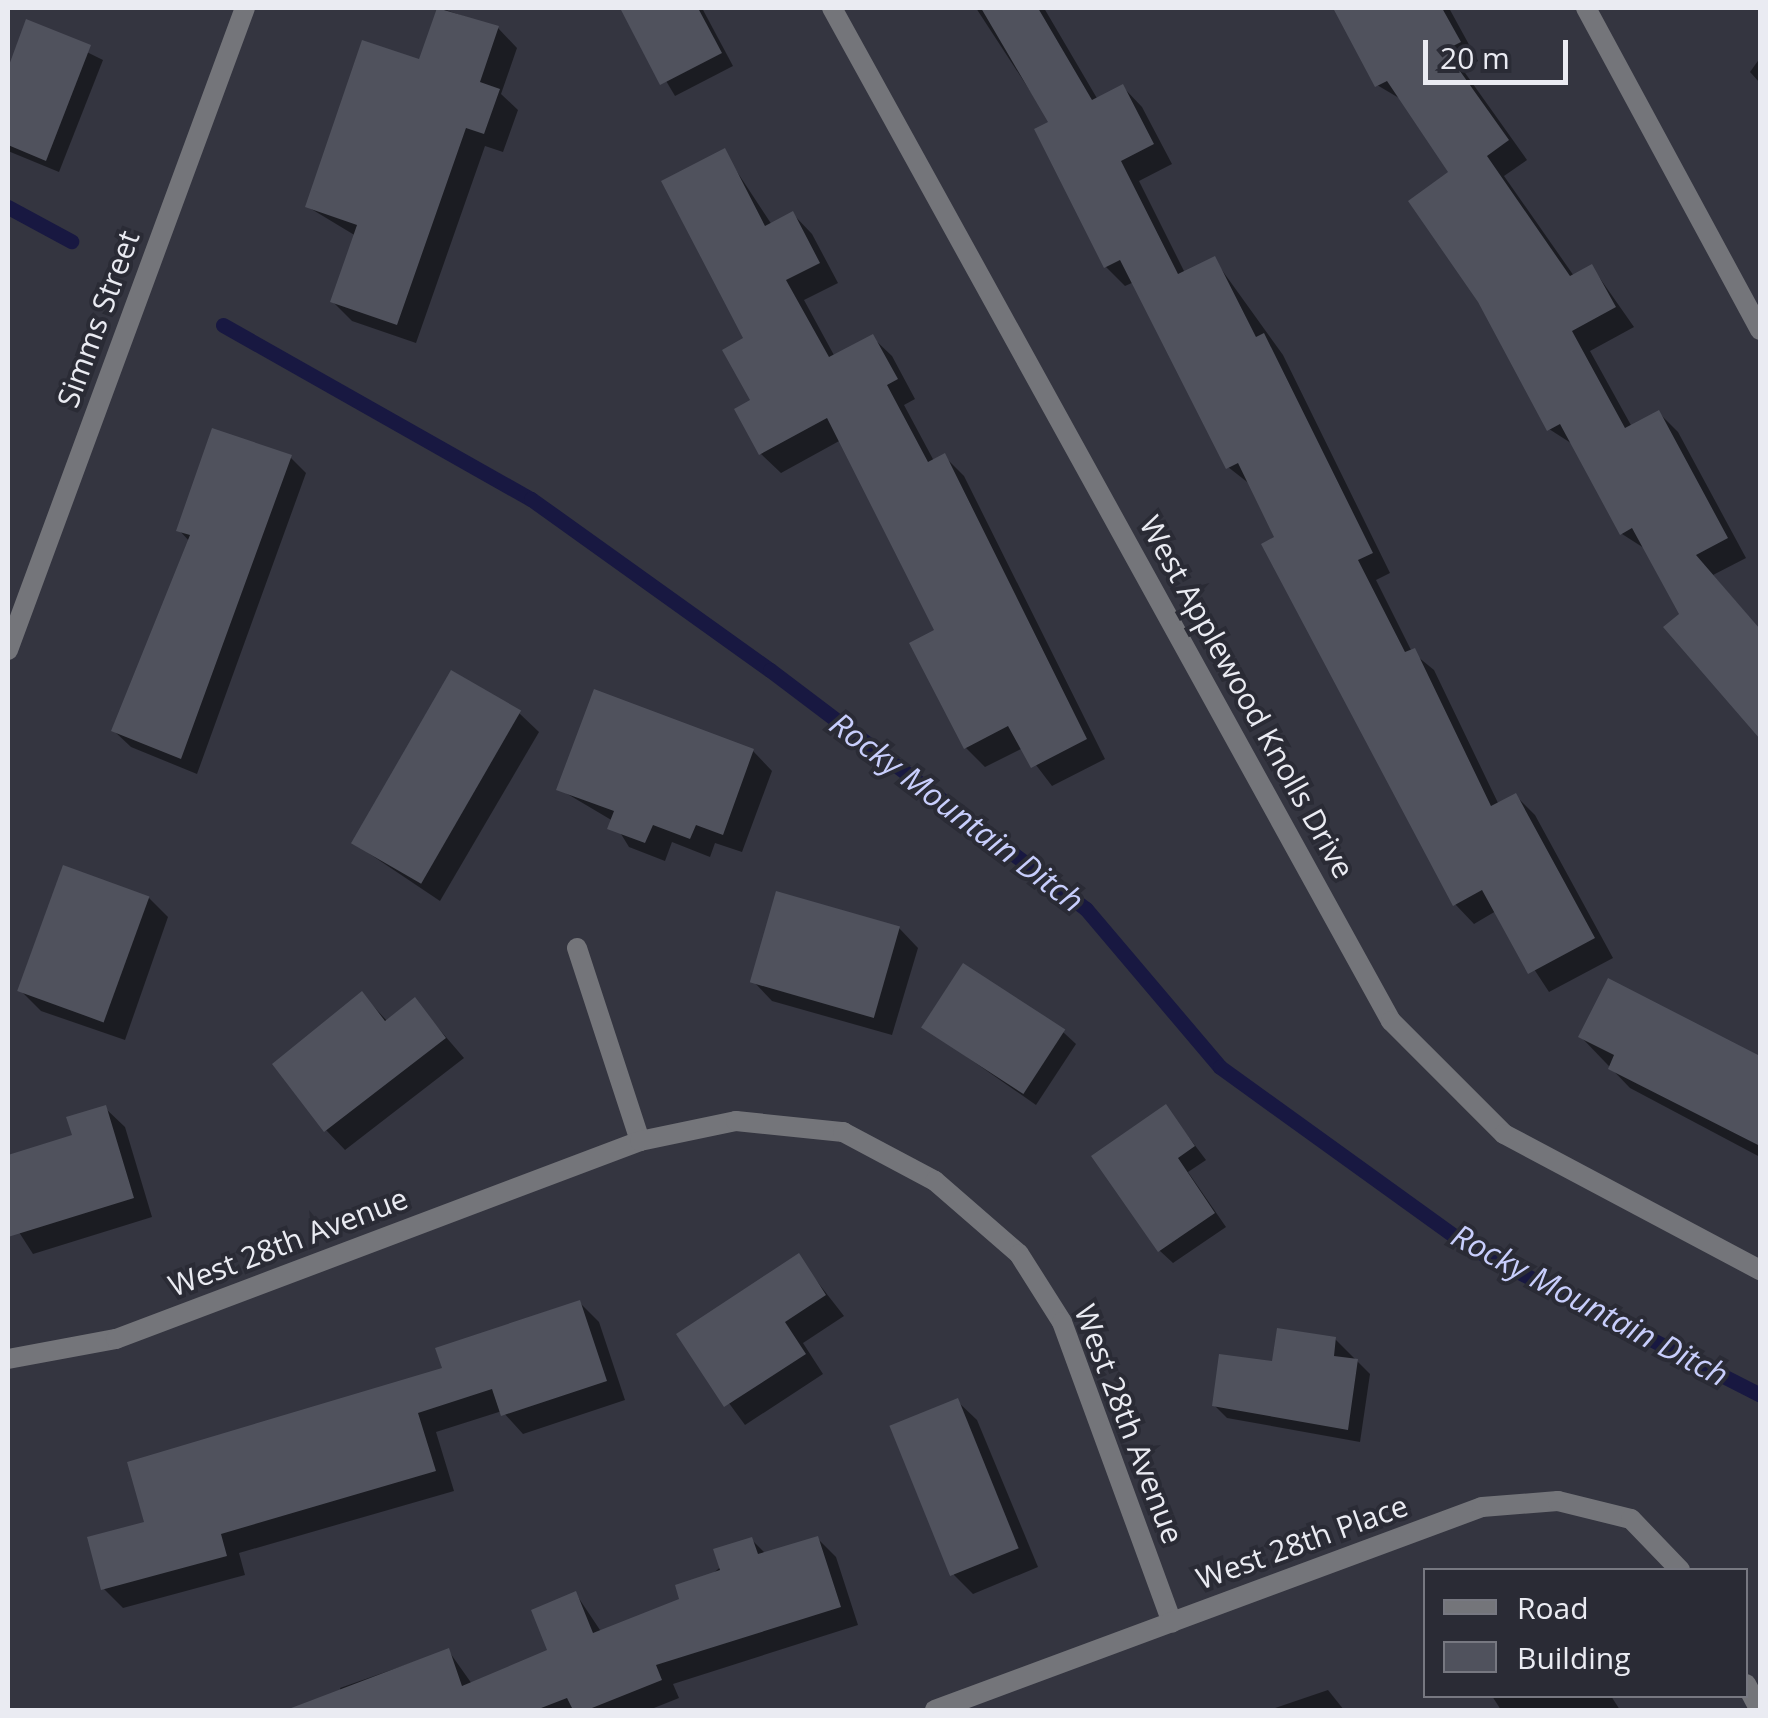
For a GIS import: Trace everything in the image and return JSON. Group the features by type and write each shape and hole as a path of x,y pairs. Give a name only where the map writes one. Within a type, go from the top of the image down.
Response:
{"street":[{"name":"Simms Street","path":"8,650 245,8"},
{"name":"West Applewood Knolls Drive","path":"832,8 1391,1020 1504,1134 1760,1270"},
{"path":"1586,8 1760,330"},
{"path":"577,948 640,1141"},
{"name":"West 28th Avenue","path":"8,1358 116,1339 640,1141 736,1121 843,1132 935,1182 1019,1254 1062,1322 1172,1622"},
{"name":"West 28th Place","path":"935,1710 1482,1507 1558,1502 1630,1520 1678,1568"},
{"path":"1748,1688 1760,1710"}],"building":[{"path":"437,8 499,26 480,82 500,89 484,134 466,128 397,325 330,302 357,225 305,207 362,40 419,59"},
{"path":"620,8 698,8 722,53 660,85"},
{"path":"981,8 1038,8 1092,100 1123,84 1154,144 1121,161 1178,274 1215,256 1256,337 1264,333 1373,553 1358,560 1405,652 1415,648 1491,806 1516,793 1595,938 1528,974 1482,890 1453,906 1261,544 1274,537 1238,463 1226,469 1120,260 1104,268 1034,129 1048,122"},
{"path":"1333,8 1442,8 1461,42 1445,50 1509,140 1487,156 1570,276 1592,264 1616,307 1572,331 1625,428 1659,410 1728,538 1696,555 1760,629 1760,739 1663,627 1679,614 1632,528 1620,535 1560,424 1547,431 1478,302 1408,201 1448,172 1387,81 1375,87"},
{"path":"26,19 91,45 46,161 8,145 8,68"},
{"path":"725,148 765,226 793,211 820,263 786,280 829,357 873,334 898,379 887,385 928,462 945,453 1087,739 1031,768 1008,726 964,749 909,643 934,630 827,418 759,455 734,409 750,400 722,350 743,338 661,181"},
{"path":"212,428 292,455 181,759 111,731 190,535 176,531"},
{"path":"451,670 521,710 421,884 351,843"},
{"path":"594,689 754,749 723,835 696,825 690,839 653,825 645,843 607,829 614,811 556,790"},
{"path":"63,865 149,896 104,1022 17,991"},
{"path":"776,891 900,927 874,1018 750,982"},
{"path":"963,963 1065,1029 1023,1094 921,1028"},
{"path":"1608,978 1760,1056 1760,1146 1608,1069 1614,1055 1578,1037"},
{"path":"362,991 385,1021 415,997 446,1038 324,1132 272,1064"},
{"path":"1166,1104 1195,1146 1178,1158 1215,1213 1158,1252 1091,1156"},
{"path":"106,1105 134,1198 8,1237 8,1155 72,1135 66,1117"},
{"path":"799,1253 826,1295 785,1322 806,1354 724,1407 676,1334"},
{"path":"580,1300 607,1381 501,1416 492,1389 418,1413 436,1471 221,1534 227,1556 101,1590 87,1537 144,1522 127,1462 442,1368 435,1348"},
{"path":"1277,1328 1336,1337 1334,1356 1358,1359 1348,1430 1212,1406 1219,1354 1272,1361"},
{"path":"958,1398 1019,1548 950,1576 889,1426"},
{"path":"818,1536 841,1607 656,1665 662,1680 587,1710 573,1710 567,1698 536,1710 286,1710 449,1648 462,1686 547,1650 531,1610 576,1591 593,1633 679,1599 675,1585 720,1570 713,1549 752,1537 758,1554"}],"waterway":[{"name":"Rocky Mountain Ditch","path":"8,207 71,241"},
{"name":"Rocky Mountain Ditch","path":"223,325 531,499 770,670 1086,909 1220,1067 1468,1246 1760,1395"}]}
